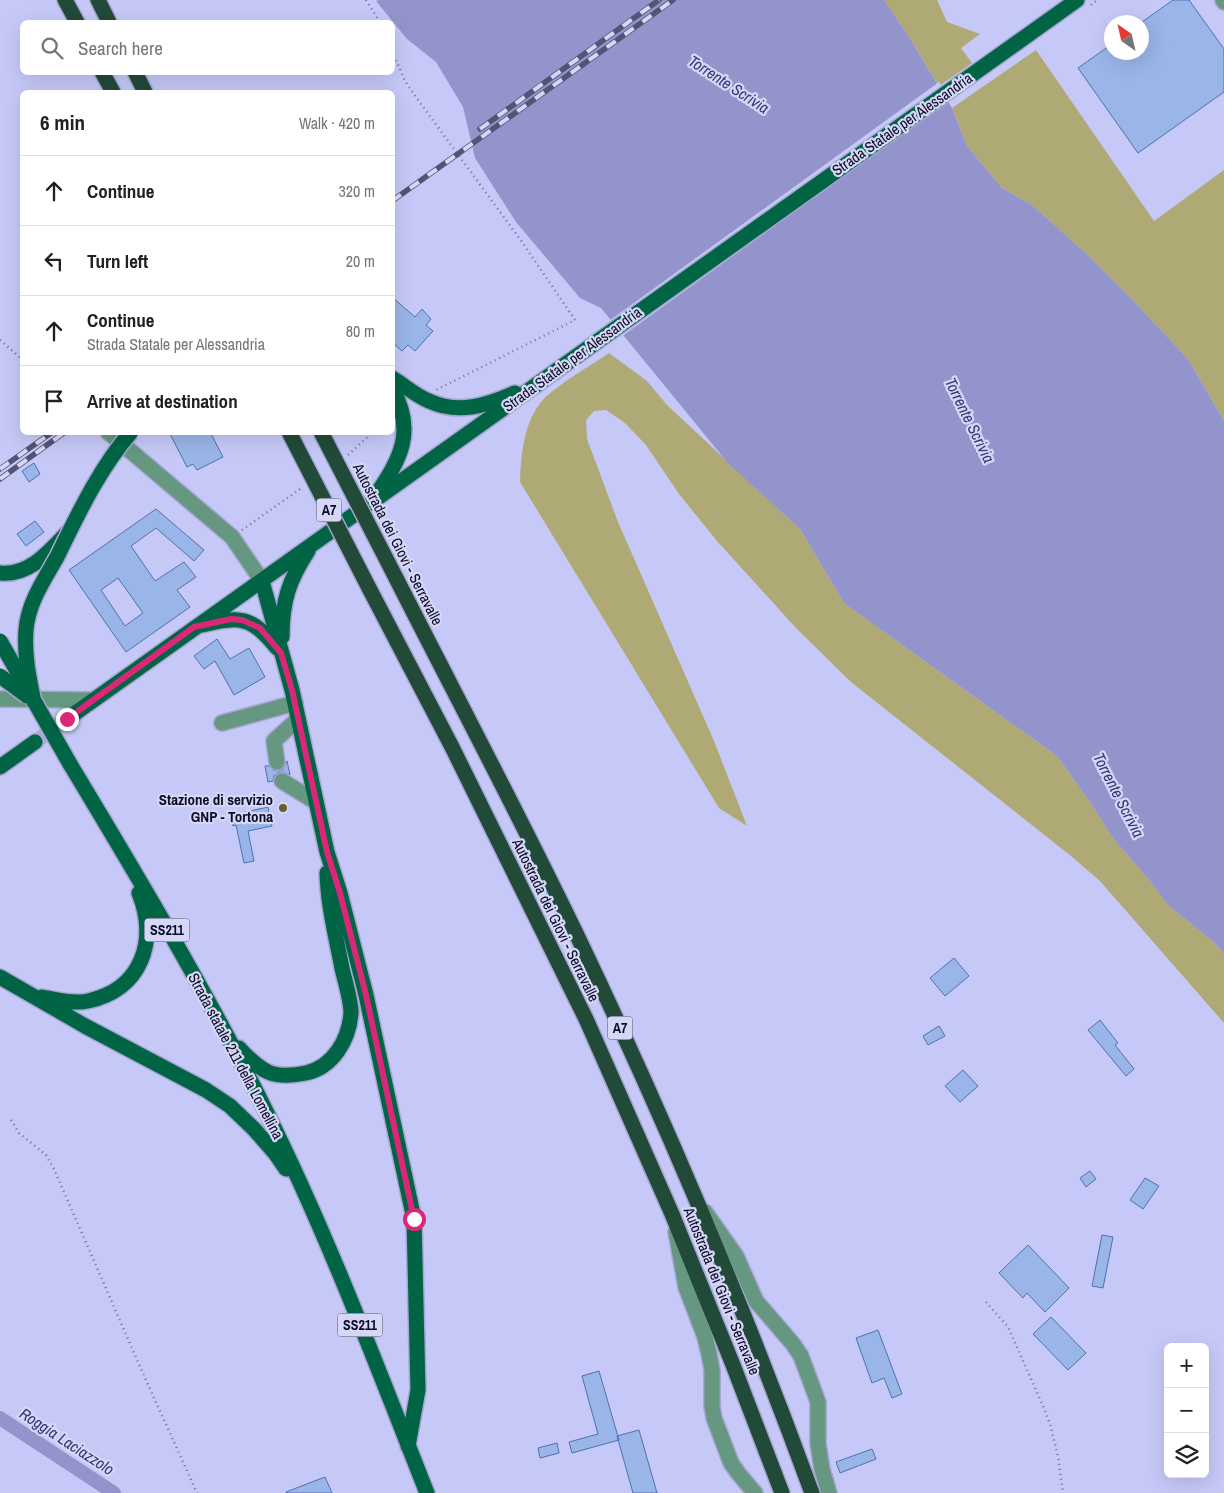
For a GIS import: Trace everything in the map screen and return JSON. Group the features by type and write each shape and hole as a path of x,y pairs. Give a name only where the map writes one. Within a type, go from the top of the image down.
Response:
{"highway":[{"path":"65,0 76,20"},
{"path":"98,0 108,20"},
{"path":"104,75 112,90"},
{"path":"136,75 144,90"},
{"name":"Autostrada dei Giovi - Serravalle","path":"291,435 456,755 570,986 672,1214 737,1374 782,1493"},
{"name":"Autostrada dei Giovi - Serravalle","path":"322,435 585,952 697,1201 763,1364 812,1493"}],"main road":[{"name":"Strada Statale per Alessandria","path":"67,719 1077,0"},
{"path":"395,380 428,401 445,407 460,409 492,403 540,383"},
{"path":"370,502 398,459 404,444 404,421 395,395"},
{"path":"34,702 26,668 26,629 30,609 41,584 103,470 129,435"},
{"path":"0,573 18,572 31,566 46,556 71,528"},
{"path":"281,653 282,619 288,589 292,577 312,545"},
{"path":"262,581 295,703 327,852 340,893 366,995 414,1219 418,1390 408,1446"},
{"path":"194,627 231,619 242,620 260,628 281,653"},
{"name":"Strada statale 211 della Lomellina","path":"0,641 229,1038 265,1109 310,1206 427,1493"},
{"path":"0,676 34,702"},
{"path":"0,767 35,742"},
{"path":"0,771 13,758"},
{"path":"31,994 67,1002 87,1001 104,996 122,985 135,971 146,946 148,937 147,919 142,900 122,850"},
{"path":"229,1038 249,1060 260,1068 273,1074 288,1077 312,1072 329,1061 341,1047 348,1028 351,1012 331,917 327,852"},
{"path":"0,978 85,1026 206,1090 230,1106 275,1153 310,1206"}],"street":[{"path":"112,435 232,537 262,581"},
{"path":"0,699 93,700"},
{"path":"222,723 295,703"},
{"path":"278,762 274,740 298,719"},
{"path":"282,781 316,802"},
{"path":"697,1201 736,1256 756,1301 801,1356 818,1402 818,1444 822,1469 829,1493"},
{"path":"672,1214 686,1287 705,1337 709,1354 714,1418 731,1463 755,1493"}],"path":[{"path":"366,0 379,20"},
{"path":"395,58 405,81 413,93 522,242 575,320 494,362 430,392"},
{"path":"0,340 20,357"},
{"path":"10,1120 19,1133 46,1155 54,1168 197,1493"},
{"path":"986,1302 1008,1327 1043,1406 1058,1456 1063,1493"}],"shaded area":[{"path":"884,0 937,0 947,22 980,34 961,48 972,63 939,86"},
{"path":"1036,50 1154,221 1224,170 1224,421 1188,359 1090,257 1032,205 1002,188 967,146 952,108"},
{"path":"609,353 647,381 667,405 800,529 844,603 1057,756 1113,838 1168,905 1216,944 1224,954 1224,1023 1100,881 851,682 796,628 717,541 679,494 646,445 625,423 606,410 594,411 586,420 587,439 618,522 714,741 747,826 719,808 520,482 525,436 534,413 540,404 562,384"}],"water":[{"name":"Torrente Scrivia","path":"884,0 952,108 967,146 1002,188 1032,205 1090,257 1188,359 1224,421 1224,954 1216,944 1168,905 1113,838 1057,756 844,603 800,529 727,462 601,308 580,298 516,222 475,158 463,107 436,62 407,39 395,24 395,20 392,20 376,1"}],"pier":[{"path":"939,82 950,99 621,337 609,321"}],"building":[{"path":"1173,0 1189,0 1224,49 1224,92 1138,153 1078,68 1104,50 1104,60 1149,60 1149,17"},
{"path":"395,300 415,317 422,309 431,319 426,325 433,331 415,351 408,345 402,351 395,345"},
{"path":"171,435 212,435 223,457 197,470 193,464 187,467"},
{"path":"34,463 40,474 29,482 22,471"},
{"path":"156,509 204,550 194,561 156,528 131,546 155,581 184,562 196,577 177,590 190,607 126,652 69,570","holes":["118,578 143,613 125,626 101,590"]},
{"path":"35,521 44,532 26,546 17,534"},
{"path":"217,639 230,659 249,648 265,677 234,695 215,661 204,669 194,656"},
{"path":"287,761 290,775 283,772 278,773 274,776 273,781 268,782 265,766 279,771 283,769"},
{"path":"268,807 272,826 248,831 254,861 244,863 236,825 233,826 231,815"},
{"path":"954,958 969,976 945,996 930,978"},
{"path":"1100,1020 1118,1043 1115,1045 1134,1069 1126,1076 1088,1030"},
{"path":"939,1026 945,1036 928,1045 923,1036"},
{"path":"963,1070 978,1086 960,1102 945,1086"},
{"path":"1090,1171 1096,1179 1086,1187 1080,1178"},
{"path":"1145,1178 1159,1186 1143,1209 1130,1200"},
{"path":"1102,1235 1113,1237 1103,1288 1092,1286"},
{"path":"1028,1245 1069,1288 1045,1312 1027,1293 1023,1298 999,1273"},
{"path":"1051,1317 1086,1353 1068,1370 1033,1334"},
{"path":"878,1330 902,1394 892,1398 884,1378 872,1383 856,1338"},
{"path":"599,1371 619,1440 572,1453 569,1442 598,1434 582,1376"},
{"path":"639,1430 657,1493 633,1493 617,1436"},
{"path":"557,1443 559,1453 540,1458 538,1448"},
{"path":"872,1449 876,1459 840,1473 836,1462"},
{"path":"325,1477 332,1493 286,1493 286,1492"}],"waterway":[{"name":"Roggia Laciazzolo","path":"0,1418 114,1493"}],"tunnel":[{"path":"35,742 67,719"}],"railway":[{"path":"480,129 659,0"},
{"path":"395,199 673,0"},
{"path":"0,469 48,435"},
{"path":"0,479 61,435"}],"place":[{"name":"Stazione di servizio GNP - Tortona","path":"283,808"}],"route":[{"path":"67,719 194,627 231,619 242,620 260,628 281,653 292,690 327,852 340,893 366,995 414,1219"}]}
